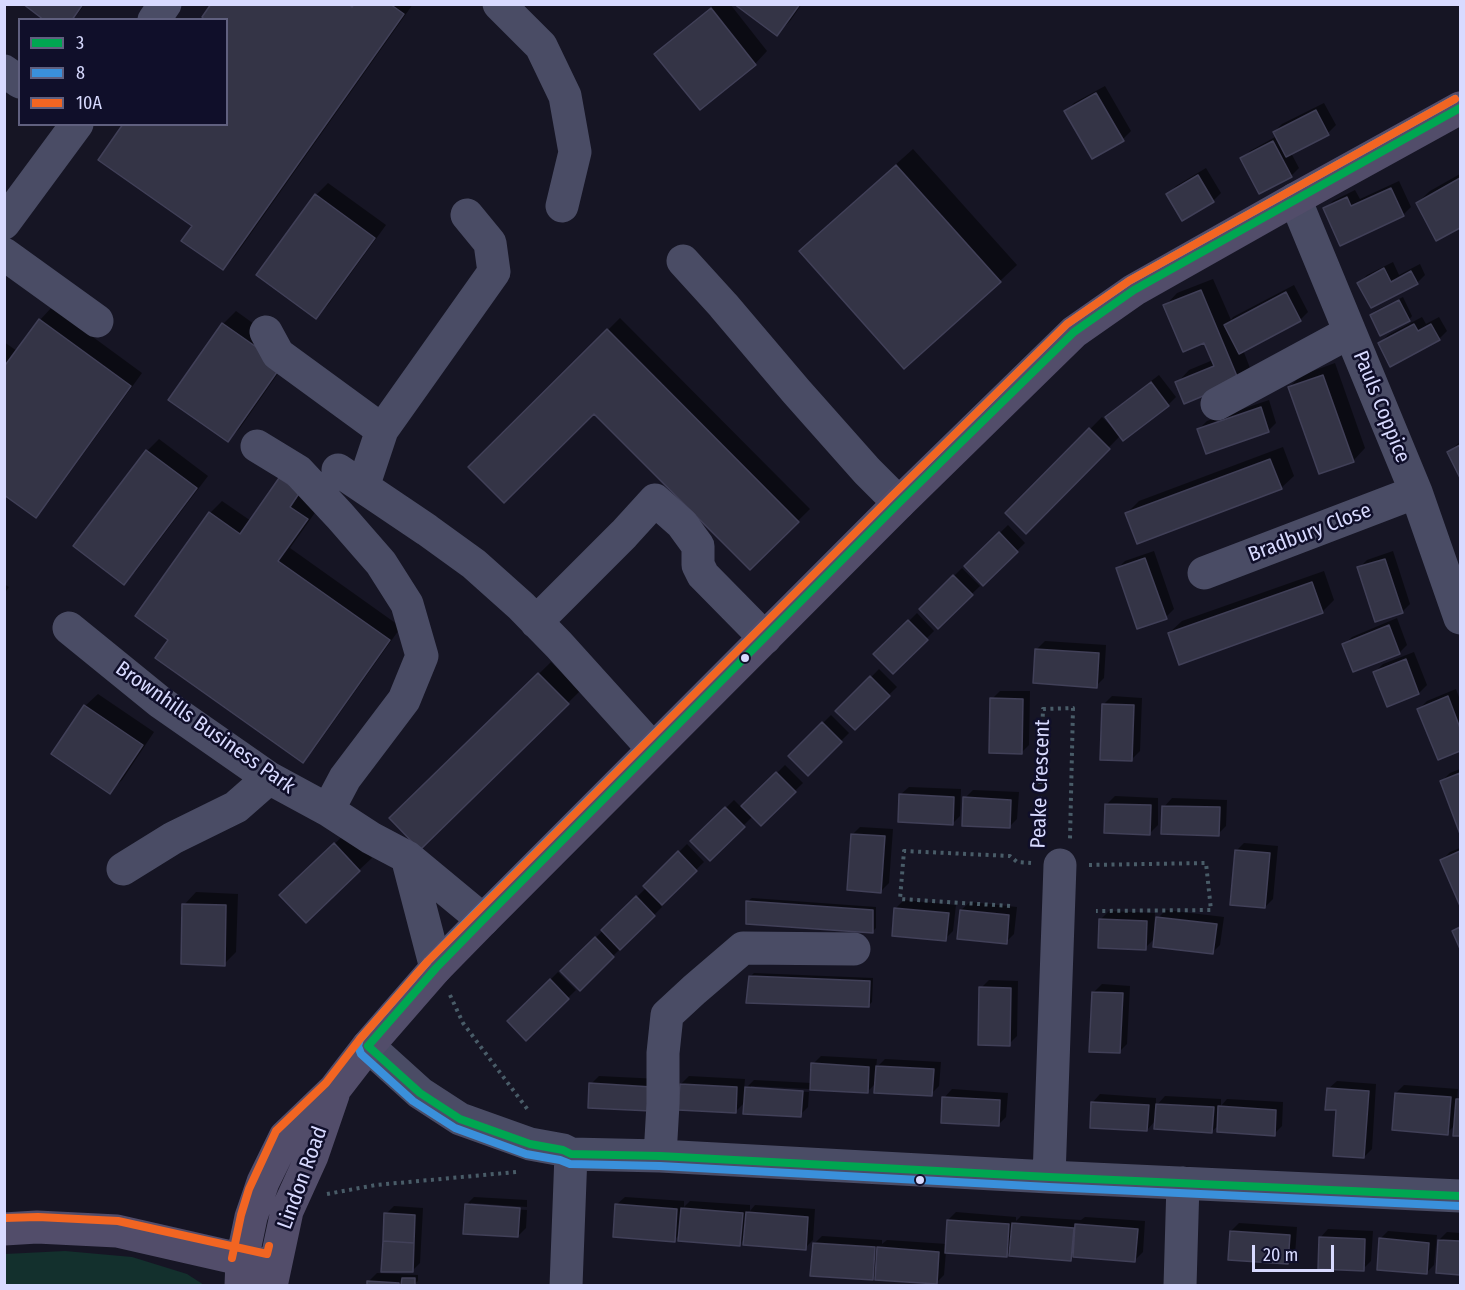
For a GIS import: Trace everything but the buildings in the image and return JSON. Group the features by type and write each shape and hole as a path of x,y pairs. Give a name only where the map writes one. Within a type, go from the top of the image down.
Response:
{"main road":[{"name":"Lindon Road","path":"242,1273 251,1217 263,1182 285,1137 334,1090 368,1046 436,968 483,920 899,503 1074,332 1134,290 1461,108"},
{"name":"Lindon Road","path":"273,1276 287,1211 312,1156 334,1090"},
{"path":"4,1229 37,1227 117,1231 242,1273 273,1276"}],"street":[{"path":"155,18 165,4"},
{"path":"499,4 541,46 566,96 575,152 562,206"},
{"path":"4,71 18,81"},
{"path":"4,224 76,126"},
{"name":"Pauls Coppice","path":"1295,199 1416,492 1461,618"},
{"path":"467,215 490,243 494,272 382,430 351,479 474,564 521,606 653,749"},
{"path":"4,254 97,321"},
{"path":"683,261 819,418 899,503"},
{"path":"266,332 278,354 382,430"},
{"path":"1217,404 1350,332"},
{"path":"257,446 297,471 381,563 407,604 422,656 404,700 345,778 328,810"},
{"name":"Bradbury Close","path":"1203,575 1416,492"},
{"path":"536,622 655,500 682,524 698,546 698,565 703,575 765,638"},
{"name":"Brownhills Business Park","path":"69,628 160,702 269,778 407,857 483,920"},
{"path":"123,869 173,838 236,807 269,778"},
{"name":"Peake Crescent","path":"1048,1177 1056,852"},
{"path":"407,857 436,968"},
{"path":"660,1156 663,1053 667,1016 743,948 854,949"},
{"path":"368,1046 420,1093 460,1119 531,1130 571,1154 660,1156 1461,1196"},
{"path":"566,1286 571,1154"},
{"path":"1180,1286 1183,1183"}],"path":[{"name":"Peake Crescent","path":"1073,708 1056,852 1043,709 1073,708"},
{"path":"326,1195 376,1185 529,1171 531,1130 463,1023 436,968"}],"green space":[{"path":"65,1251 132,1257 187,1274 204,1285 5,1285 5,1254"}],"transit line":[{"name":"8","path":"1455,99 1129,281 1067,324 475,913 428,961 360,1039 358,1046 361,1054 413,1101 455,1128 526,1154 570,1164 660,1166 1460,1206"},
{"name":"10A","path":"232,1258 249,1189 276,1131 326,1083 360,1039 428,961 1067,324 1129,281 1455,99"},
{"name":"3","path":"1460,108 1134,290 1074,332 899,503 483,920 436,968 368,1046 420,1093 460,1119 530,1144 563,1150 571,1154 660,1156 1460,1196"},
{"name":"10A","path":"4,1218 38,1217 118,1221 267,1254 269,1246"}]}
